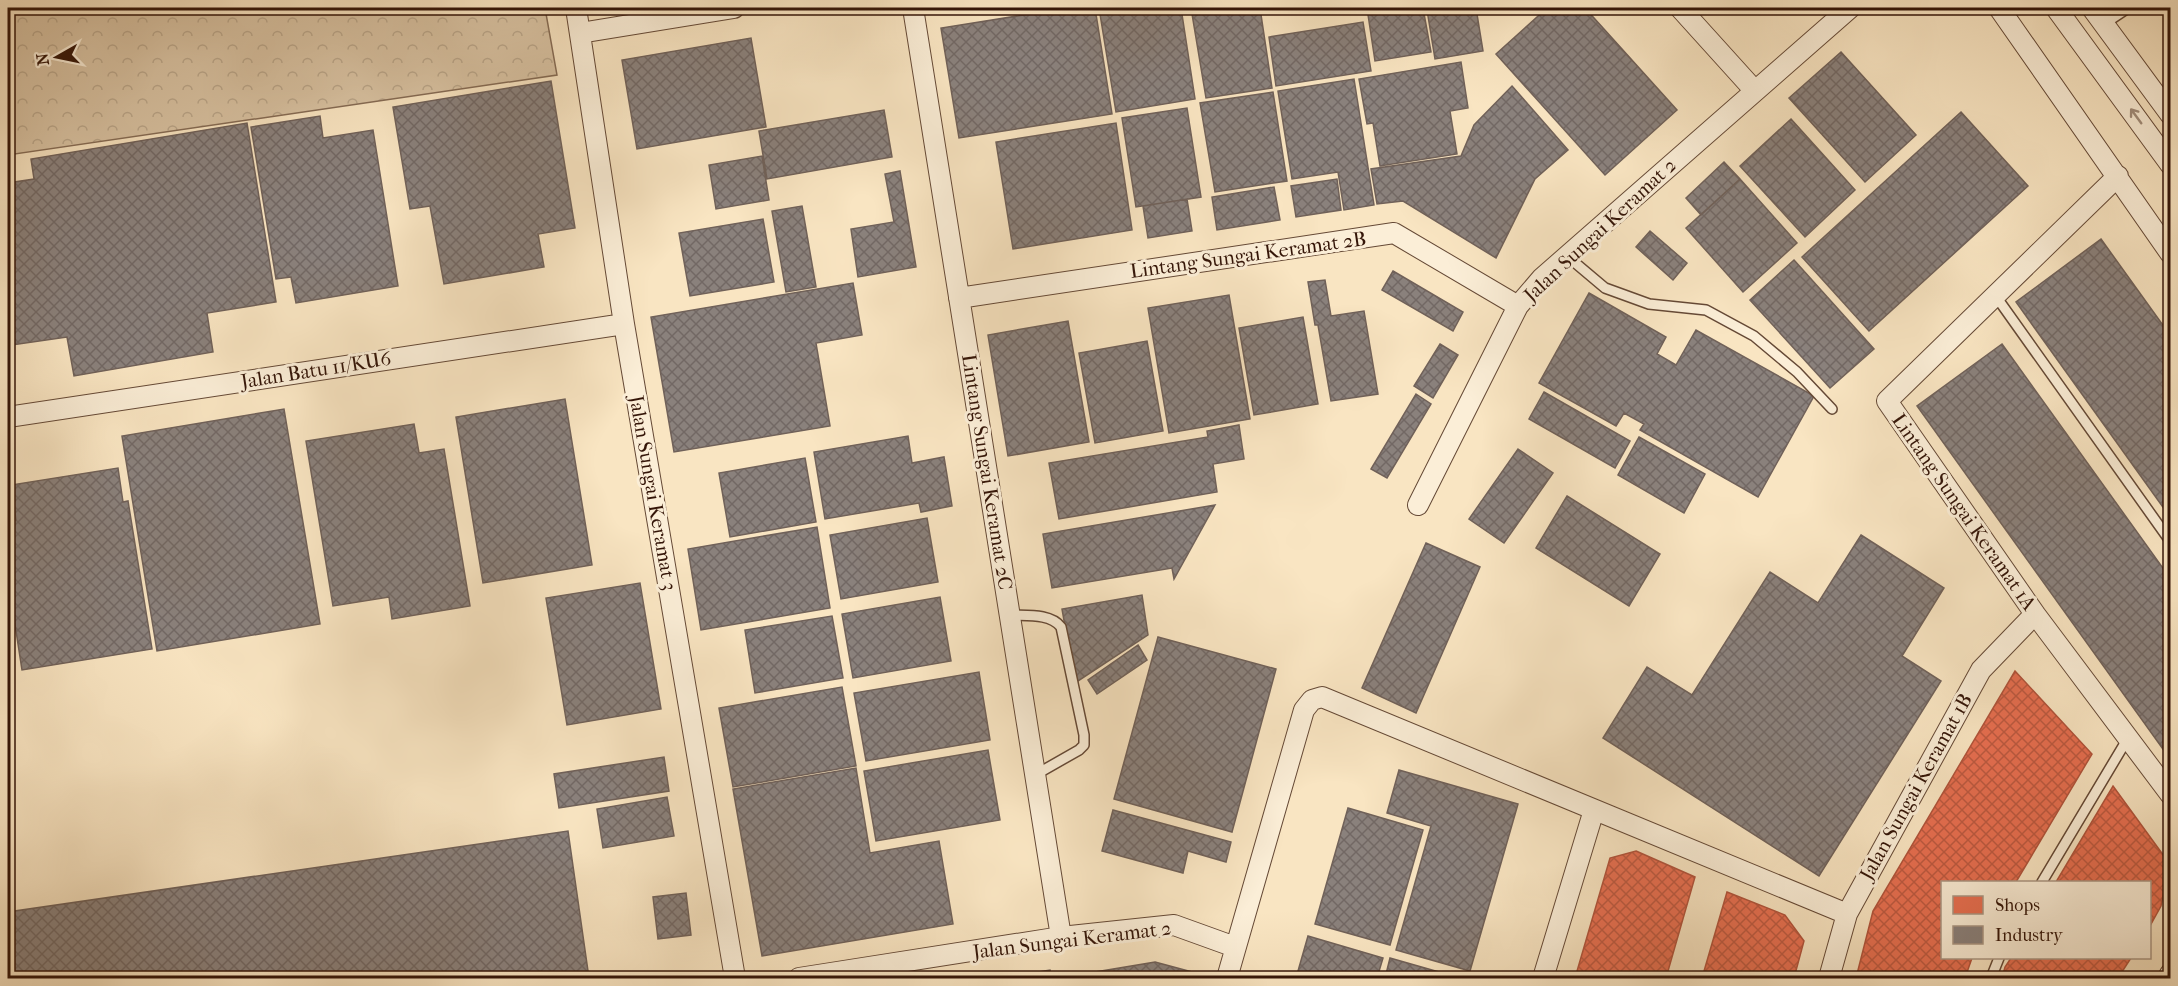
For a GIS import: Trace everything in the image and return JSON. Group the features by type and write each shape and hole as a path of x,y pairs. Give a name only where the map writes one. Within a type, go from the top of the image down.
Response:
{"street":[{"name":"Jalan Sungai Keramat 3","path":"576,8 624,324 735,978"},
{"path":"580,33 734,8"},
{"name":"Lintang Sungai Keramat 2C","path":"913,8 1060,937"},
{"path":"1680,8 1755,91"},
{"name":"Jalan Sungai Keramat 2","path":"1418,505 1518,306 1542,278 1850,8"},
{"path":"1999,8 2170,253"},
{"path":"2056,8 2170,164"},
{"path":"2092,8 2170,114"},
{"name":"Lintang Sungai Keramat 1A","path":"2118,176 1887,400 2035,614 2170,794"},
{"name":"Lintang Sungai Keramat 2B","path":"959,298 1394,233 1518,306"},
{"name":"Jalan Batu 11/KU6","path":"8,417 624,324"},
{"name":"Jalan Sungai Keramat 1B","path":"1829,978 1847,914 1981,670 2035,614"},
{"path":"1227,978 1304,710 1312,700 1322,697 1847,914"},
{"path":"1544,978 1594,810"},
{"name":"Jalan Sungai Keramat 2","path":"799,978 1060,937 1174,925 1235,947"},
{"path":"2168,978 2170,974"}],"lane":[{"path":"2104,24 2128,8"},
{"path":"1566,256 1605,288 1649,304 1706,310 1754,336 1797,372 1832,409"},
{"path":"1995,296 2170,541"},
{"path":"1010,615 1050,618 1056,620 1061,627 1084,735 1084,745 1078,750 1035,775"},
{"path":"2043,881 2127,738"},
{"path":"1992,978 1998,959"}],"green space":[{"path":"8,8 545,8 557,75 8,155"}],"building: Shops":[{"path":"2015,671 2092,754 2017,881 1941,881 1941,959 1972,959 1965,978 1856,978 1873,911"},
{"path":"2113,786 2169,863 2161,906 2151,924 2151,881 2057,881"},
{"path":"1636,851 1695,877 1666,978 1575,978 1610,858"},
{"path":"1727,892 1785,915 1804,941 1794,978 1702,978"},
{"path":"2010,959 2130,959 2118,978 2002,978"}],"building: Industry":[{"path":"1068,8 1095,8 1112,114 959,138 941,28"},
{"path":"1099,8 1181,8 1195,99 1116,112"},
{"path":"1191,8 1260,8 1272,88 1206,98"},
{"path":"1367,8 1423,8 1431,52 1375,61"},
{"path":"1476,8 1483,51 1435,59 1427,10"},
{"path":"1547,8 1585,8 1677,110 1605,175 1496,54"},
{"path":"1363,22 1371,71 1276,86 1269,37"},
{"path":"751,38 766,127 637,149 622,60"},
{"path":"1841,52 1916,135 1865,182 1789,98"},
{"path":"1461,62 1468,108 1450,111 1457,154 1380,166 1373,123 1367,124 1359,79"},
{"path":"1354,79 1374,205 1344,210 1338,172 1292,179 1278,91"},
{"path":"551,81 575,228 538,234 544,267 444,284 430,206 410,209 393,107"},
{"path":"1512,86 1568,150 1535,179 1496,258 1403,201 1377,204 1371,169 1461,156 1474,125"},
{"path":"1273,92 1287,181 1215,192 1200,103"},
{"path":"1187,108 1201,197 1136,207 1122,118"},
{"path":"884,110 892,157 767,179 759,131"},
{"path":"1961,112 2028,186 1869,331 1802,257"},
{"path":"320,116 323,138 373,130 398,286 296,303 291,277 276,279 251,127"},
{"path":"1791,119 1855,190 1805,237 1740,166"},
{"path":"247,123 276,302 207,313 213,352 74,376 67,337 12,345 8,319 8,183 34,179 31,159"},
{"path":"1116,123 1132,230 1013,249 996,142"},
{"path":"762,156 769,200 716,209 709,165"},
{"path":"1724,162 1740,179 1701,215 1686,198"},
{"path":"900,171 916,267 858,277 851,229 894,222 885,174"},
{"path":"1337,179 1341,210 1296,217 1291,186"},
{"path":"1740,179 1797,243 1743,292 1686,228"},
{"path":"1274,187 1280,220 1217,230 1212,197"},
{"path":"1187,199 1192,231 1148,238 1143,206"},
{"path":"802,206 816,287 786,292 772,211"},
{"path":"763,219 774,282 690,296 679,233"},
{"path":"1650,231 1687,263 1673,280 1636,247"},
{"path":"2101,239 2170,335 2170,517 2016,302"},
{"path":"1794,260 1874,349 1830,388 1750,300"},
{"path":"1393,271 1463,312 1453,331 1382,290"},
{"path":"1325,280 1331,316 1364,311 1378,394 1331,401 1308,282"},
{"path":"853,283 862,335 816,343 830,426 674,452 651,317"},
{"path":"1589,293 1666,337 1657,354 1676,365 1696,330 1814,396 1758,497 1640,430 1644,424 1624,413 1616,426 1539,383"},
{"path":"1229,295 1250,419 1169,433 1148,308"},
{"path":"1303,317 1318,404 1254,415 1239,328"},
{"path":"1068,321 1089,442 1008,456 988,335"},
{"path":"1147,341 1163,431 1095,443 1079,353"},
{"path":"1440,344 1458,355 1433,398 1414,386"},
{"path":"2002,344 2170,578 2170,759 1917,406"},
{"path":"1544,392 1630,441 1615,468 1529,419"},
{"path":"1416,394 1431,404 1387,478 1371,469"},
{"path":"565,399 592,565 483,583 456,417"},
{"path":"284,409 320,624 157,651 122,436"},
{"path":"414,424 419,453 444,449 470,606 392,619 389,597 333,606 306,441"},
{"path":"1239,425 1244,459 1213,464 1217,492 1059,519 1049,463 1208,437 1207,431"},
{"path":"908,436 912,463 944,457 952,506 921,512 919,503 825,519 814,452"},
{"path":"1639,437 1705,474 1684,513 1618,475"},
{"path":"1518,449 1553,473 1504,543 1469,519"},
{"path":"805,458 816,522 730,537 719,473"},
{"path":"118,468 123,502 128,501 152,649 22,670 8,579 8,521 16,520 11,485"},
{"path":"1567,496 1660,554 1629,606 1536,548"},
{"path":"1215,505 1174,579 1172,568 1052,588 1043,534"},
{"path":"927,518 938,582 841,599 830,535"},
{"path":"817,527 830,608 701,630 688,549"},
{"path":"1861,535 1944,588 1902,656 1941,681 1819,876 1603,738 1647,667 1692,695 1770,572 1818,603"},
{"path":"1426,543 1480,567 1416,713 1362,688"},
{"path":"640,583 661,709 567,725 546,598"},
{"path":"1142,595 1148,635 1075,683 1062,609"},
{"path":"940,597 951,661 853,678 842,614"},
{"path":"832,616 843,678 755,693 745,630"},
{"path":"1158,637 1276,669 1232,832 1114,799"},
{"path":"1138,645 1147,660 1097,694 1088,680"},
{"path":"979,672 990,740 866,761 854,693"},
{"path":"842,687 856,766 733,787 719,708"},
{"path":"988,750 1000,820 876,841 864,771"},
{"path":"664,757 669,791 559,808 554,774"},
{"path":"856,768 870,853 939,841 953,924 762,956 733,789"},
{"path":"1399,770 1518,804 1470,971 1396,950 1431,826 1387,813"},
{"path":"667,797 674,836 603,848 597,809"},
{"path":"1348,808 1423,830 1390,945 1315,924"},
{"path":"1113,810 1231,842 1226,862 1188,851 1183,873 1102,851"},
{"path":"568,831 589,978 8,978 8,912"},
{"path":"686,893 691,935 658,939 653,897"},
{"path":"1308,936 1383,958 1377,978 1296,978"},
{"path":"1390,958 1460,978 1385,978"},
{"path":"1155,962 1196,973 1194,978 1059,978"},
{"path":"1050,970 1052,978 1000,978"}]}
